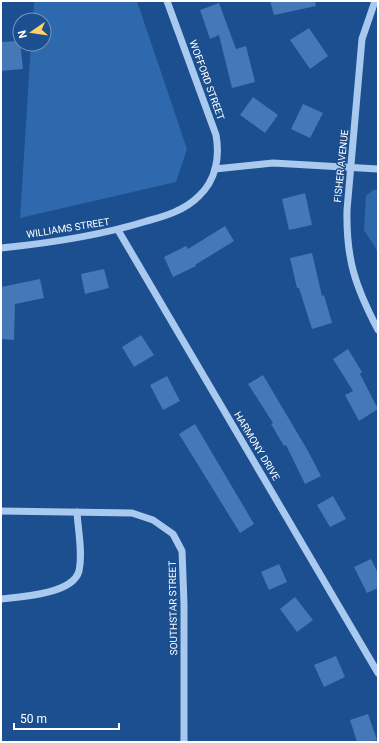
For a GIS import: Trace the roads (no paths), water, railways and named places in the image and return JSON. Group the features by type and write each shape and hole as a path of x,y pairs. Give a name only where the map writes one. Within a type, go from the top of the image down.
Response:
{"street":[{"name":"WOFFORD STREET","path":"167,1 216,135 218,154 216,169"},
{"name":"FISHER AVENUE","path":"374,1 362,39 346,229 349,260 356,284 378,330"},
{"path":"216,169 273,163 378,169"},
{"name":"WILLIAMS STREET","path":"1,248 55,242 118,230 161,217 188,205 200,196 209,184 216,169"},
{"name":"HARMONY DRIVE","path":"118,230 378,673"},
{"name":"SOUTHSTAR STREET","path":"1,512 118,512 139,514 161,524 173,534 182,551 184,604 184,742"},
{"path":"1,599 35,595 63,586 73,581 78,572 80,558 76,512"}]}
